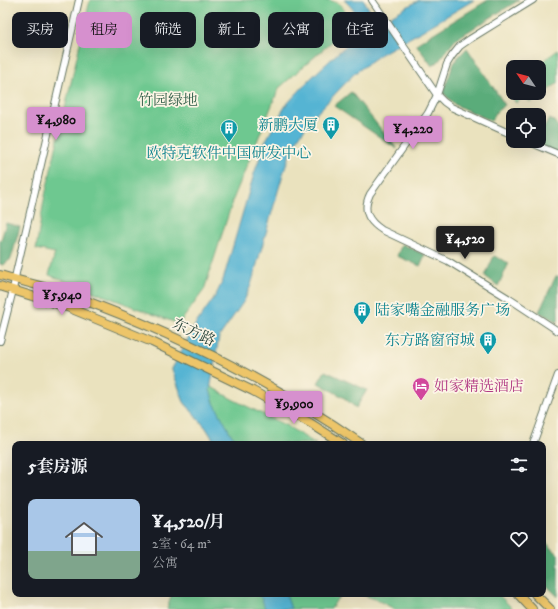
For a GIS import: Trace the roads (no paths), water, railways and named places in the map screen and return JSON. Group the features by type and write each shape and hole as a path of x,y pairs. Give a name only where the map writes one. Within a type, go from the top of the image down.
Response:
{"main road":[{"name":"东方路","path":"0,275 69,294 157,330 256,378 313,411 358,441"},
{"name":"东方路","path":"0,286 67,307 152,342 253,391 310,423 338,441"},
{"path":"521,597 532,609"},
{"path":"538,597 550,609"}],"street":[{"path":"0,341 16,280 16,273 79,0"},
{"path":"372,0 416,66 437,95 444,102 451,107 506,132"},
{"path":"533,0 460,46 447,64 437,95 428,113 368,200 366,206 367,214 375,226 441,257 466,271 558,331"},
{"path":"544,148 558,154"},
{"path":"533,441 558,375"}],"water":[{"path":"344,0 364,0 371,12 355,12"},
{"path":"419,0 474,0 381,54 355,73 318,112 295,143 283,174 251,285 244,301 219,337 210,390 214,403 232,436 239,441 214,441 206,428 184,402 172,369 195,325 216,295 223,280 254,174 265,142 286,105 312,77 344,48 388,48 388,18"},
{"path":"260,597 287,597 291,609 265,609"}],"place":[{"name":"新鹏大厦","path":"331,140"},
{"name":"欧特克软件中国研发中心","path":"229,143"},
{"name":"陆家嘴金融服务广场","path":"362,325"},
{"name":"东方路窗帘城","path":"488,355"},
{"name":"如家精选酒店","path":"421,401"}],"park label":[{"name":"竹园绿地","path":"168,100"}]}
